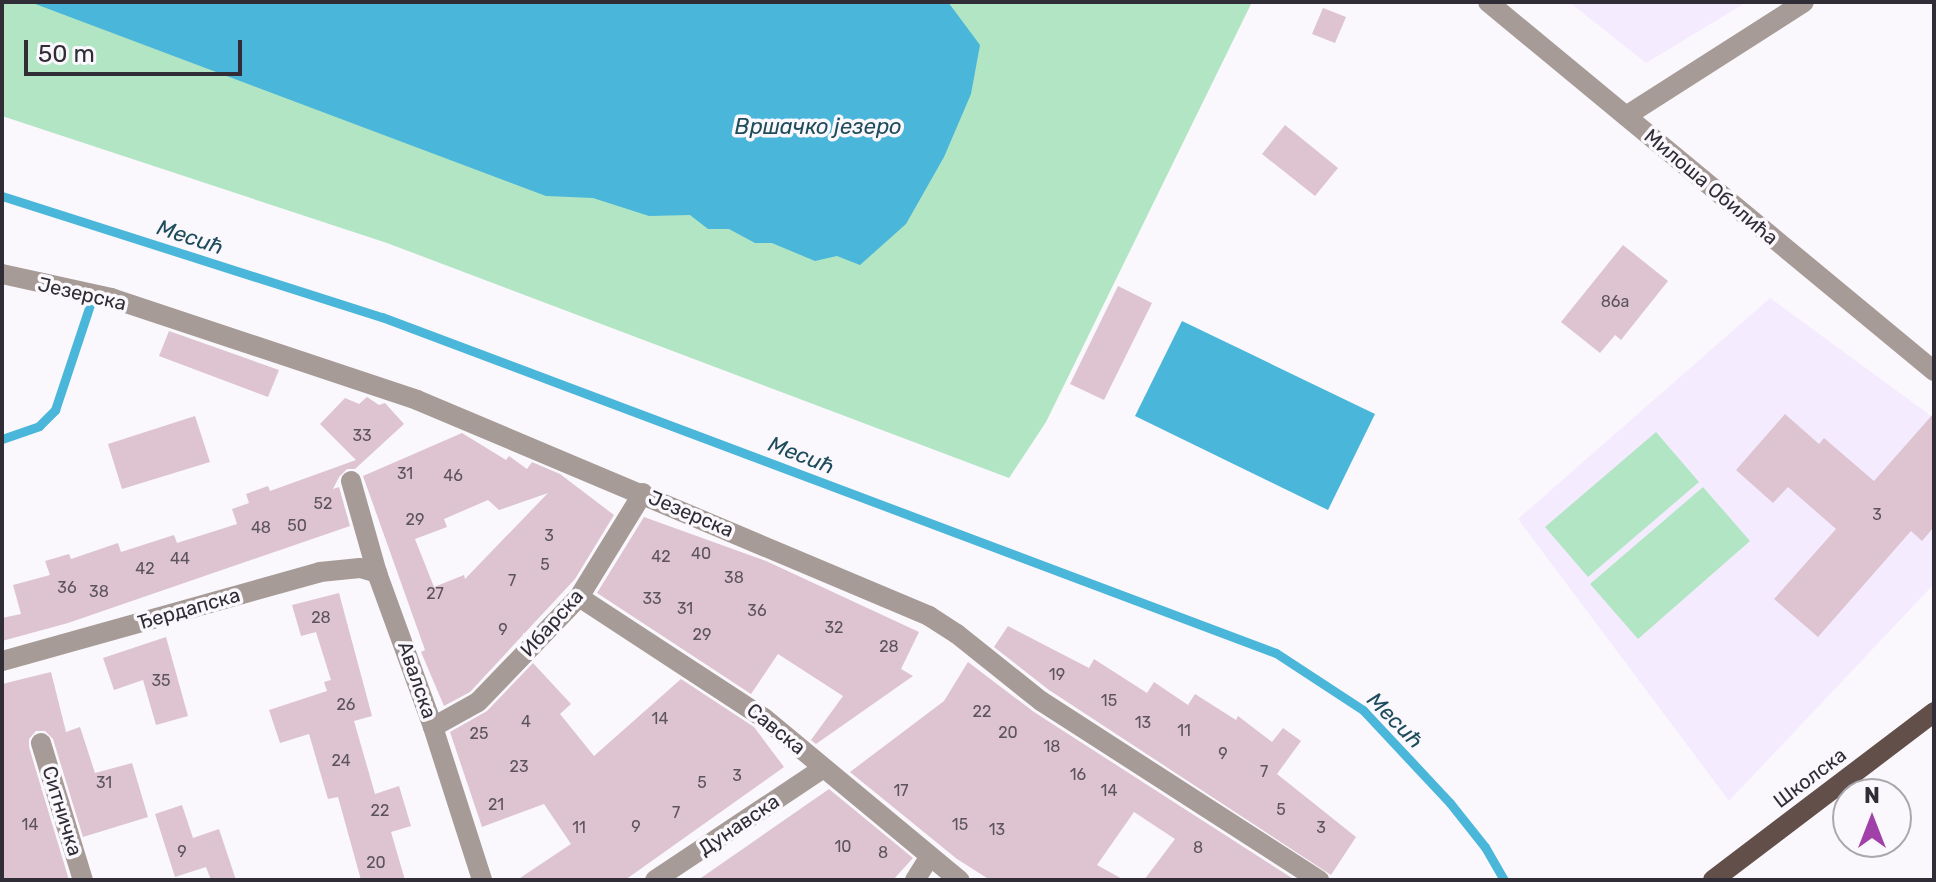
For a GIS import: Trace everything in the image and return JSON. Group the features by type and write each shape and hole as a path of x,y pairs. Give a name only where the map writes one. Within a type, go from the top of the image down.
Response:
{"main road":[{"name":"Школска","path":"1713,880 1934,712"}],"street":[{"name":"Милоша Обилића","path":"1488,2 1934,371"},
{"path":"1626,116 1804,2"},
{"name":"Језерска","path":"2,274 111,298 385,388 643,493 937,621 1041,701 1319,880"},
{"name":"Авалска","path":"351,481 377,573 433,727 482,880"},
{"name":"Ибарска","path":"433,727 478,702 579,597 643,493"},
{"name":"Ђердапска","path":"2,661 320,572 360,568 377,573"},
{"name":"Савска","path":"579,597 741,701 959,880"},
{"name":"Ситничка","path":"41,743 83,880"},
{"name":"Дунавска","path":"655,880 822,769"},
{"path":"915,880 929,858"}],"shaded area":[{"path":"1569,2 1747,2 1646,63"},
{"path":"1770,298 1934,418 1934,584 1729,801 1518,519"}],"green space":[{"path":"2,2 1252,2 1046,422 1009,478 387,243 2,116"},
{"path":"1656,432 1699,482 1588,577 1545,527"},
{"path":"1703,487 1750,541 1638,639 1590,584"}],"water":[{"name":"Вршачко језеро","path":"30,2 948,2 980,45 971,94 944,157 906,224 860,265 837,256 815,261 772,243 755,243 729,229 708,229 690,215 649,216 593,198 546,196"},
{"path":"1182,321 1375,414 1328,510 1135,416"}],"building":[{"path":"1323,8 1346,17 1335,43 1312,34"},
{"path":"1285,125 1338,168 1315,196 1262,154"},
{"path":"1623,245 1668,281 1621,340 1615,335 1600,353 1561,322"},
{"path":"1118,286 1152,303 1104,400 1070,384"},
{"path":"169,331 279,370 268,397 159,356"},
{"path":"367,397 379,405 385,403 404,424 355,469 347,469 339,477 333,489 339,487 350,526 68,623 2,641 2,618 21,614 13,585 50,575 45,561 69,554 71,559 118,543 121,552 174,535 177,543 237,524 232,509 249,503 246,494 268,486 270,491 356,460 320,424 345,398 359,404"},
{"path":"1934,413 1934,527 1922,541 1911,531 1818,637 1774,599 1836,529 1788,487 1773,503 1736,470 1785,414 1819,444 1824,438 1874,481"},
{"path":"195,416 210,462 122,489 108,444"},
{"path":"462,433 506,460 509,456 527,469 532,462 560,474 614,515 575,579 470,692 444,706 421,652 425,650 363,476","holes":["548,493 465,579 464,575 434,587 415,539 447,527 444,519 488,500 499,510"]},
{"path":"644,517 766,561 919,632 901,669 913,676 816,744 811,740 843,696 778,654 751,694 597,593"},
{"path":"339,593 372,716 354,721 375,794 399,786 411,826 391,832 405,880 361,880 338,797 328,799 309,734 280,743 269,710 327,691 324,682 331,680 316,632 301,636 292,605"},
{"path":"1008,626 1089,668 1094,659 1147,693 1154,682 1188,705 1195,694 1236,720 1238,716 1272,742 1283,728 1301,741 1277,774 1356,837 1331,875 1049,690 994,647"},
{"path":"166,637 188,716 156,725 143,680 114,690 103,658"},
{"path":"968,662 1034,712 1295,880 1144,880 1175,839 1134,812 1097,865 1124,880 990,880 957,859 850,772 944,701"},
{"path":"533,663 571,704 560,714 594,756 681,679 754,727 784,767 625,880 517,880 571,844 544,804 482,827 450,732 487,711"},
{"path":"51,672 66,732 80,727 95,773 132,763 148,817 83,837 53,739 45,731 36,731 29,739 29,747 69,880 2,880 2,684"},
{"path":"829,789 913,858 893,880 698,880"},
{"path":"182,805 193,838 219,829 236,880 211,880 206,867 175,877 155,814"}],"waterway":[{"name":"Месић","path":"2,196 382,317 1276,653 1363,710 1450,803 1485,847 1504,880"},
{"path":"2,439 39,426 55,410 90,305"}]}
